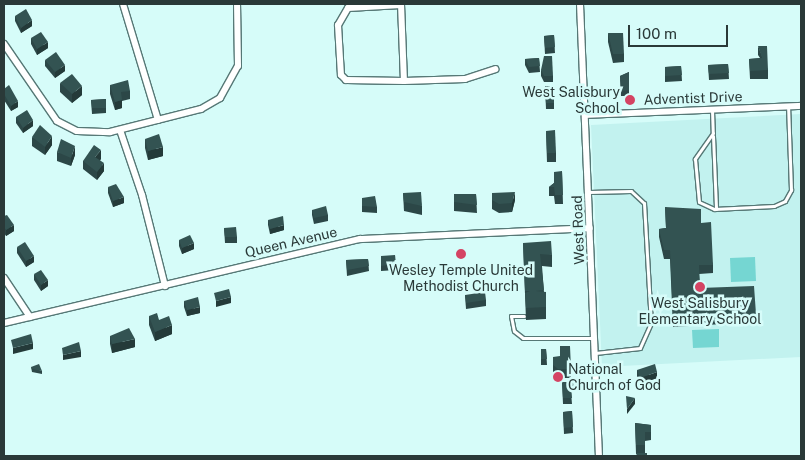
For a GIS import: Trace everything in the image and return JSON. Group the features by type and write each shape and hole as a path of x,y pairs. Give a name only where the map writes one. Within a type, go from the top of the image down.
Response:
{"street":[{"path":"123,4 158,120"},
{"path":"4,44 57,120 90,133 120,130 208,106 230,87 239,58 237,4"},
{"path":"404,81 401,4 348,8 338,25 341,75 346,80 404,81 465,79 495,69"},
{"name":"West Road","path":"580,4 599,456"},
{"name":"Adventist Drive","path":"586,114 801,106"},
{"path":"120,130 142,195 165,286"},
{"name":"Queen Avenue","path":"4,324 360,239 590,228"},
{"path":"4,278 30,317"}],"lane":[{"path":"713,133 696,155 696,194 702,206 716,209 774,206 788,198 788,106"},
{"path":"712,110 716,209"},
{"path":"589,192 631,190 644,203 651,323 640,348 594,353"},
{"path":"524,316 511,316 514,331 523,338 594,338"}],"shaded area":[{"name":"West Salisbury Elementary School","path":"801,114 801,357 602,367 591,125"},
{"path":"755,257 756,281 731,282 730,258"},
{"path":"719,329 719,347 693,348 692,330"}],"building":[{"path":"26,9 32,20 21,28 15,16"},
{"path":"41,32 48,42 37,49 31,38"},
{"path":"608,33 623,33 624,54 613,54"},
{"path":"554,35 555,47 545,48 544,36"},
{"path":"758,46 767,46 768,70 750,71 749,59 762,58"},
{"path":"56,52 65,65 55,72 45,60"},
{"path":"544,56 552,56 553,76 544,76 541,70"},
{"path":"539,58 540,66 529,67 525,59"},
{"path":"728,64 729,73 709,74 708,65"},
{"path":"681,66 682,75 665,76 665,67"},
{"path":"629,72 629,90 621,91 620,76"},
{"path":"72,74 82,86 72,94 60,83"},
{"path":"128,80 130,91 121,92 122,100 115,102 110,85"},
{"path":"9,85 18,101 11,106 4,94 4,89"},
{"path":"545,86 554,86 554,103 546,103"},
{"path":"106,99 106,108 92,108 91,100"},
{"path":"27,110 33,120 23,128 16,117"},
{"path":"40,125 52,136 45,147 32,137"},
{"path":"555,130 556,153 547,153 546,131"},
{"path":"159,134 163,147 148,151 145,139"},
{"path":"61,139 75,146 71,158 57,152"},
{"path":"94,145 101,150 95,157 104,163 97,172 83,161"},
{"path":"562,171 563,195 555,195 554,187 549,187 554,183 554,172"},
{"path":"116,184 124,197 113,201 108,187"},
{"path":"421,192 422,206 404,202 403,193"},
{"path":"515,192 512,203 499,204 492,200 492,193"},
{"path":"454,194 476,194 477,205 454,202"},
{"path":"375,196 377,207 362,206 362,198"},
{"path":"326,206 328,215 314,218 312,210"},
{"name":"West Salisbury Elementary School","path":"665,207 701,209 701,223 711,222 713,265 699,265 700,288 754,286 756,314 673,318 670,250 664,250 659,229 666,228"},
{"path":"7,215 14,225 6,230 4,227 4,216"},
{"path":"283,216 284,225 270,229 268,220"},
{"path":"236,227 237,237 225,237 224,228"},
{"path":"190,235 194,243 182,248 179,240"},
{"path":"551,241 552,255 540,254 544,290 536,291 546,292 546,307 526,308 525,293 530,291 525,291 523,243"},
{"path":"25,242 34,256 26,261 17,247"},
{"path":"395,255 396,264 381,266 381,256"},
{"path":"368,259 369,266 347,270 346,260"},
{"path":"41,270 48,280 41,285 34,274"},
{"path":"229,289 231,297 216,301 214,293"},
{"path":"485,292 486,300 466,303 465,295"},
{"path":"198,297 200,307 187,310 184,301"},
{"path":"157,313 159,320 169,316 172,325 155,332 149,316"},
{"path":"129,328 135,339 112,344 110,336"},
{"path":"31,334 33,343 13,348 11,340"},
{"path":"79,342 81,351 63,355 62,348"},
{"path":"560,346 570,346 571,369 558,369 553,365 553,357 560,356"},
{"path":"541,349 546,349 547,359 541,359"},
{"path":"39,364 42,371 32,369 31,367"},
{"path":"655,364 657,372 640,378 637,370"},
{"path":"562,382 576,382 571,386 572,398 563,398"},
{"path":"626,396 635,398 627,409"},
{"path":"572,411 573,427 564,428 563,412"},
{"path":"635,423 651,425 651,432 645,432 645,445 636,445"},
{"path":"637,453 647,453 647,456 636,456"}],"place":[{"name":"West Salisbury School","path":"630,100"},
{"name":"Wesley Temple United Methodist Church","path":"461,254"},
{"name":"West Salisbury Elementary School","path":"700,287"},
{"name":"National Church of God","path":"558,377"}]}
